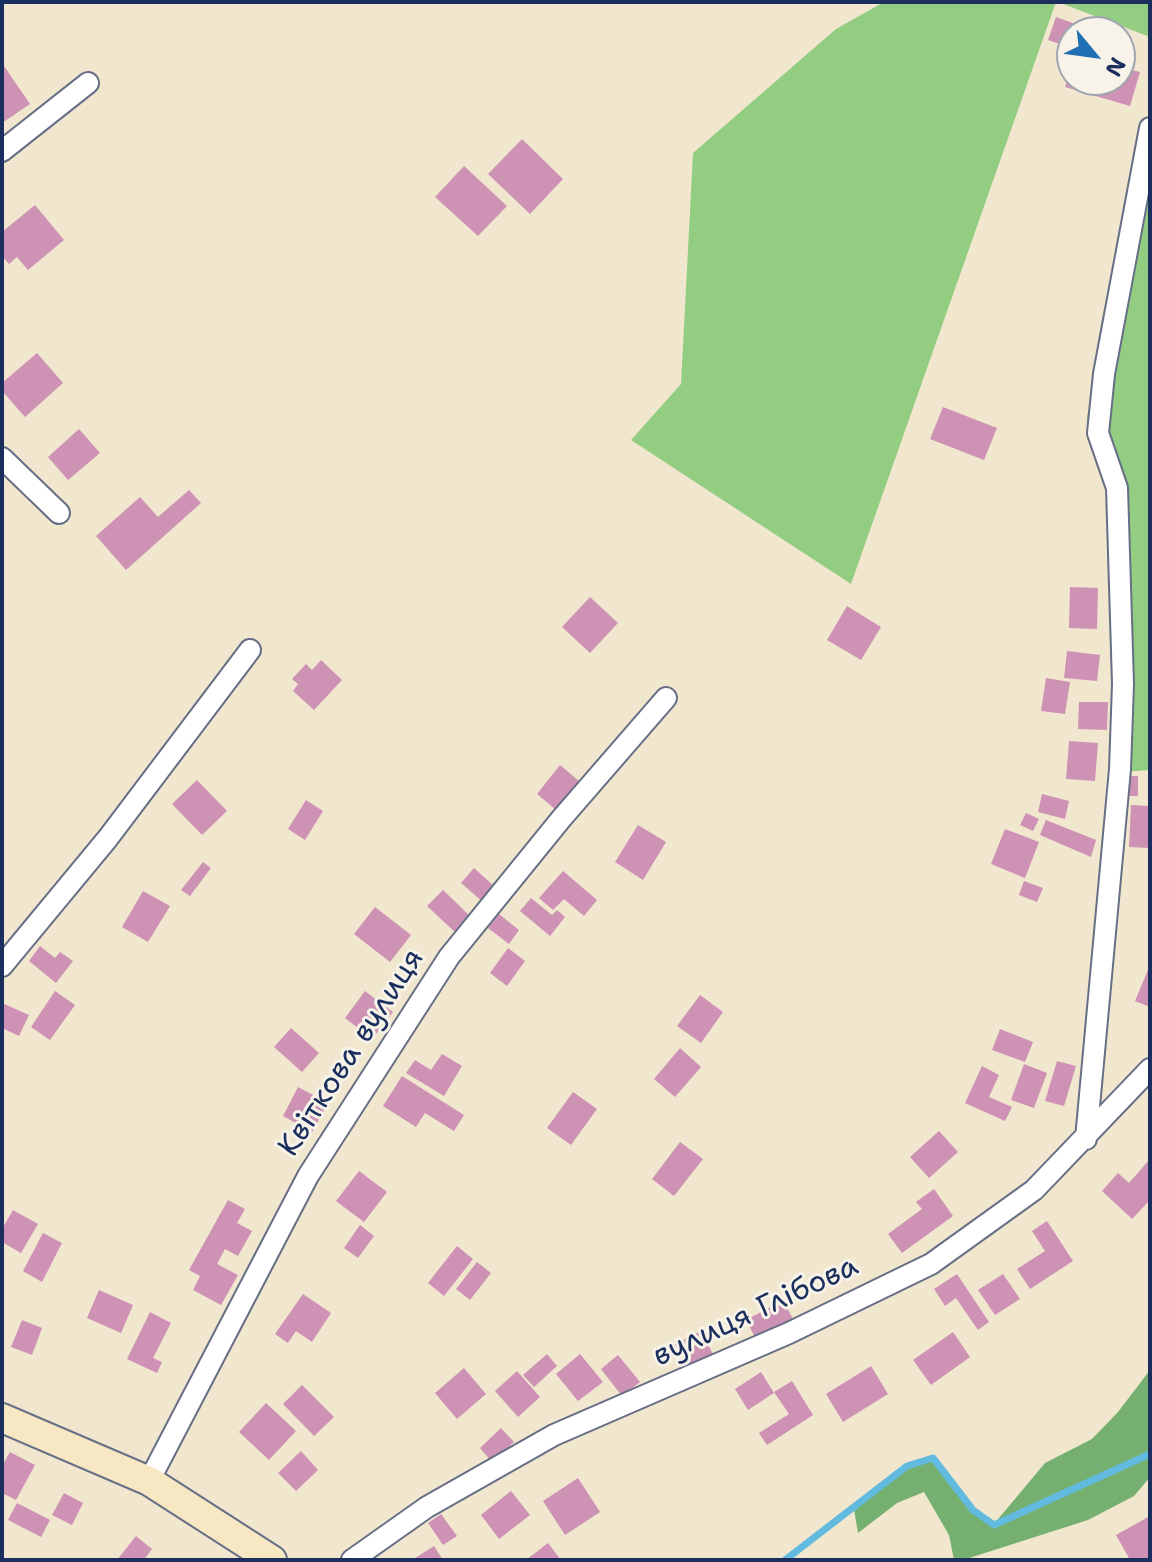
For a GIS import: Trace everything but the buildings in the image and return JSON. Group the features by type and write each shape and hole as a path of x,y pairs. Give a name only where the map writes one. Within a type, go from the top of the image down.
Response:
{"main road":[{"path":"2,1418 149,1481 260,1557"}],"street":[{"path":"2,151 88,83"},
{"path":"1086,1139 1120,769 1123,684 1117,488 1098,433 1104,374 1150,128"},
{"path":"2,458 59,513"},
{"path":"2,966 108,838 250,650"},
{"name":"Квіткова вулиця","path":"149,1481 308,1176 449,957 561,819 666,698"},
{"name":"вулиця Глібова","path":"352,1560 427,1507 554,1435 789,1333 931,1264 1034,1190 1150,1069"}],"green space":[{"path":"884,2 1056,2 851,584 631,440 681,384 693,153 836,29"},
{"path":"1058,2 1150,2 1150,37 1136,32 1136,16 1095,16"},
{"path":"1150,117 1150,770 1110,773 1113,647 1109,495 1087,417 1143,165"},
{"path":"1150,1370 1150,1477 1134,1496 1088,1520 963,1560 954,1560 949,1535 924,1492 897,1503 858,1533 854,1509 907,1466 933,1458 973,1510 994,1524 1045,1463 1092,1439 1118,1412"}],"waterway":[{"path":"785,1560 907,1466 933,1458 973,1510 994,1525 1150,1454"}]}
